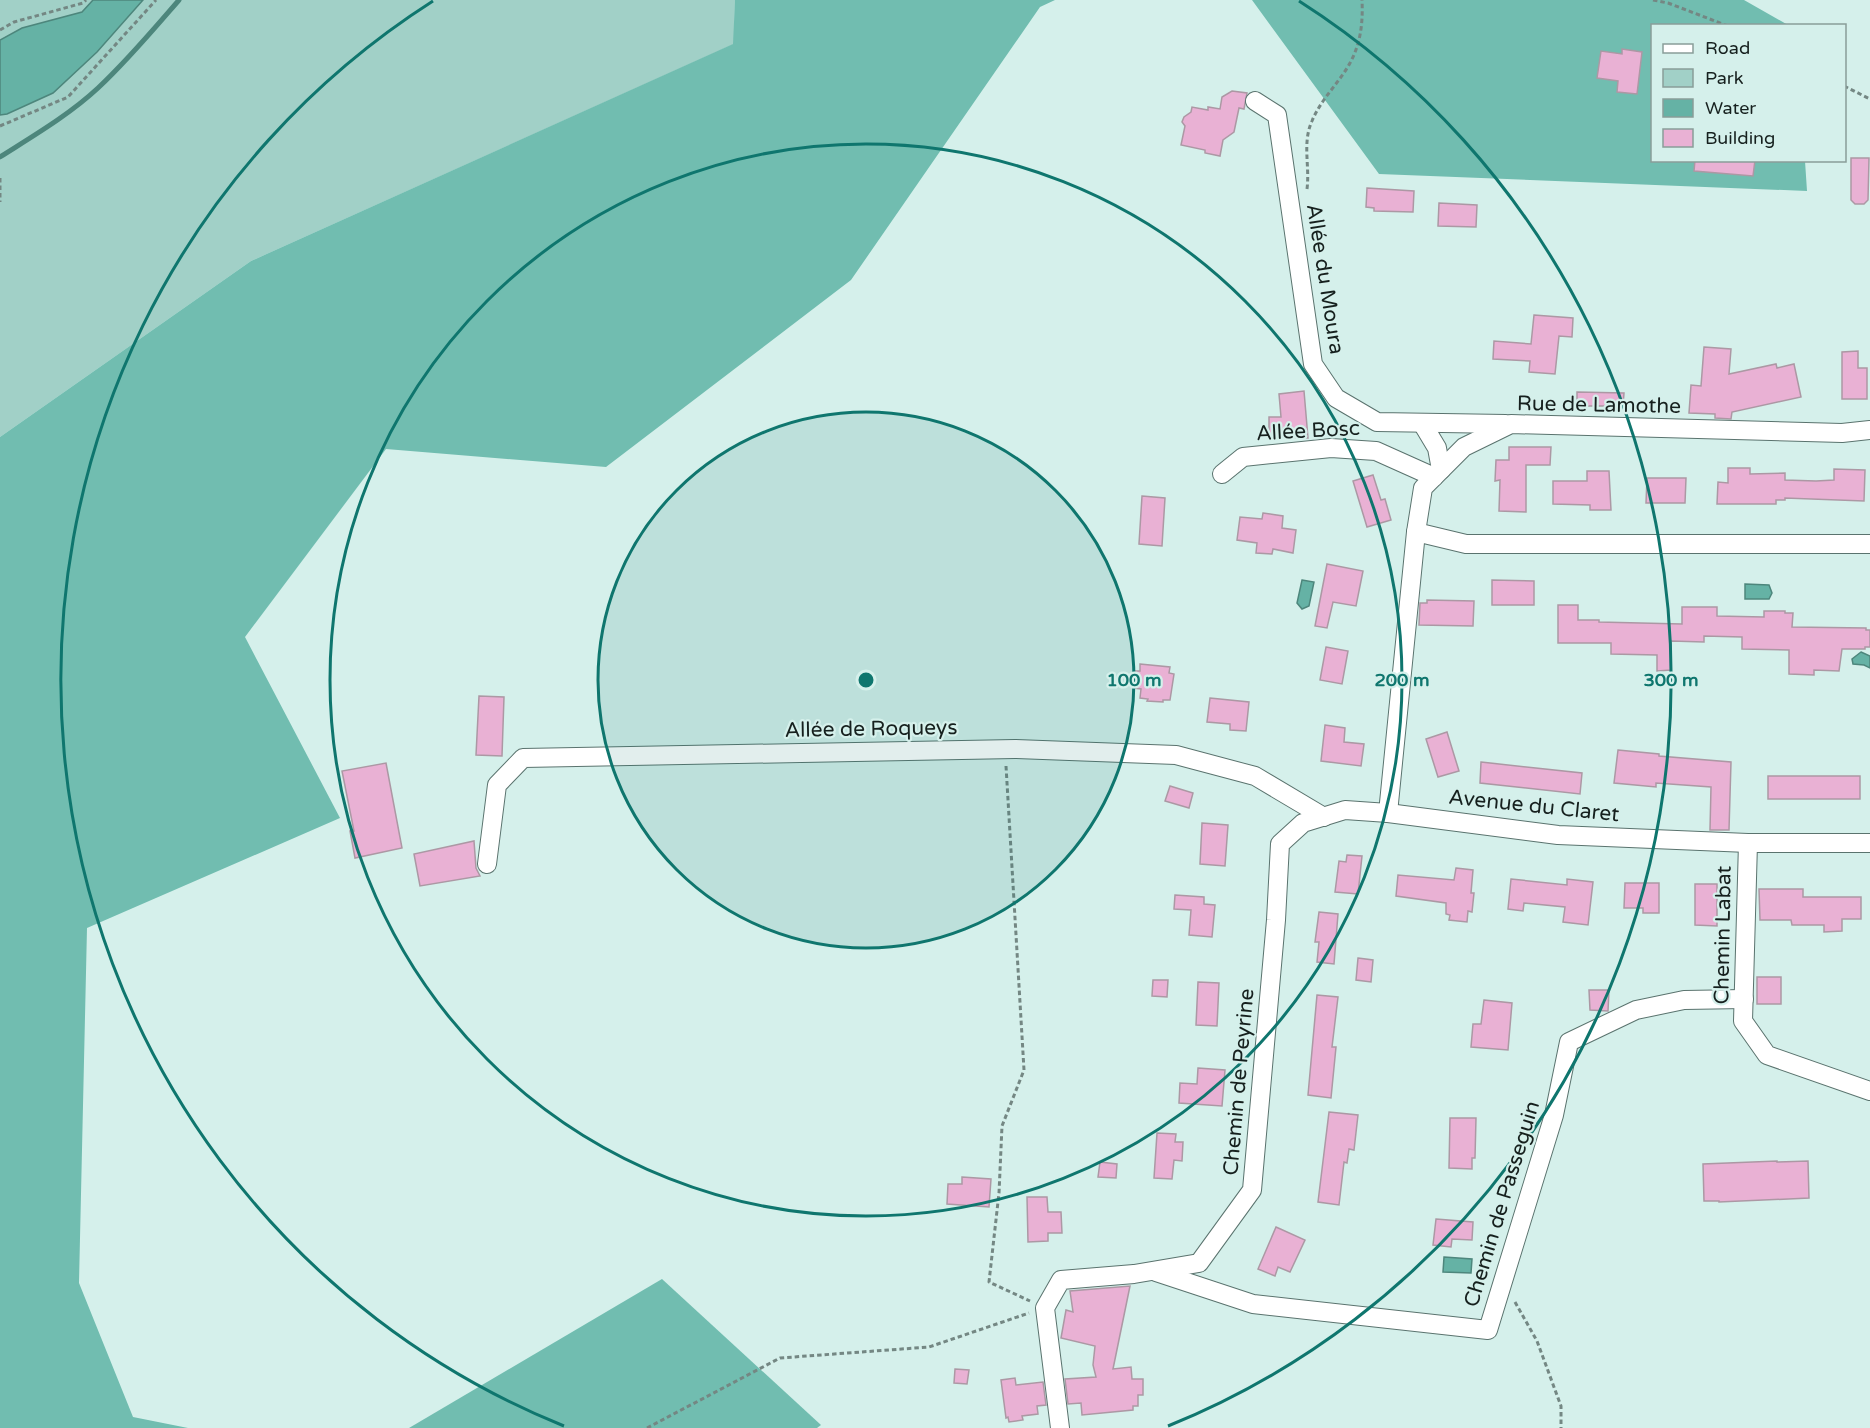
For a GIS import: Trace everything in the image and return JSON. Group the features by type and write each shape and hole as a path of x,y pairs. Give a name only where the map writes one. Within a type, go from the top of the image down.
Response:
{"street":[{"name":"Allée du Moura","path":"1255,101 1277,116 1313,364 1336,398 1377,422 1511,424"},
{"path":"1422,423 1437,448 1437,473"},
{"name":"Rue de Lamothe","path":"1388,813 1416,532 1423,488 1464,447 1511,424 1842,433 1870,430"},
{"name":"Allée Bosc","path":"1222,474 1243,457 1331,448 1376,451 1437,473"},
{"path":"1416,532 1466,544 1870,544"},
{"name":"Allée de Roqueys","path":"487,864 497,786 523,758 1015,749 1176,755 1255,777 1324,817"},
{"name":"Avenue du Claret","path":"1276,920 1280,844 1303,823 1345,810 1388,813 1558,836 1748,843 1870,843"},
{"name":"Chemin Labat","path":"1748,843 1743,1021 1767,1055 1870,1091"},
{"name":"Chemin de Peyrine","path":"1045,1308 1061,1280 1153,1271 1199,1263 1252,1190 1276,920"},
{"name":"Chemin de Passeguin","path":"1153,1271 1254,1304 1488,1330 1554,1115 1569,1042 1636,1010 1684,1000 1744,999"},
{"path":"1045,1308 1060,1428"}],"path":[{"path":"0,30 14,22 83,3 86,0"},
{"path":"0,126 68,97 156,0"},
{"path":"1290,207 1307,194 1309,172 1305,146 1312,121 1350,63 1358,43 1363,20 1362,0"},
{"path":"1653,0 1668,3 1723,24"},
{"path":"1846,87 1870,99"},
{"path":"0,178 0,202"},
{"path":"1015,749 1006,766 1024,1070 1002,1126 999,1193 989,1282 1045,1308"},
{"path":"1503,1280 1537,1341 1561,1406 1561,1428"},
{"path":"647,1428 780,1358 929,1347 1045,1308"}],"green space":[{"path":"0,0 735,0 734,44 251,261 0,437"}],"shaded area":[{"path":"735,0 1055,0 1040,7 851,280 606,467 386,449 245,637 340,818 87,928 79,1283 133,1417 188,1428 0,1428 0,437 251,261 733,44"},
{"path":"1252,0 1744,0 1786,24 1651,24 1651,162 1805,162 1807,191 1379,174"},
{"path":"662,1279 821,1425 817,1428 409,1428"}],"water":[{"path":"93,0 143,0 97,52 53,93 0,115 0,40 22,28 82,12"},
{"path":"1302,580 1314,582 1309,606 1302,609 1297,603"},
{"path":"1745,584 1769,585 1772,593 1769,599 1745,599"},
{"path":"1861,652 1870,656 1870,668 1853,664 1852,659"},
{"path":"1444,1257 1472,1259 1471,1273 1443,1272"}],"building":[{"path":"1622,49 1642,52 1637,94 1617,92 1618,81 1597,78 1601,51 1622,54"},
{"path":"1232,91 1247,93 1244,109 1239,108 1234,132 1223,140 1220,156 1181,145 1185,126 1182,122 1184,117 1191,112 1192,107 1208,110 1208,107 1220,109 1222,97"},
{"path":"1851,158 1869,158 1868,200 1864,204 1855,204 1851,200"},
{"path":"1695,162 1755,162 1753,176 1694,171"},
{"path":"1367,188 1414,191 1413,212 1374,211 1374,208 1366,207"},
{"path":"1439,203 1477,205 1476,227 1438,226"},
{"path":"1534,315 1573,318 1572,337 1559,336 1555,374 1529,372 1530,361 1493,359 1494,341 1531,344"},
{"path":"1704,347 1731,349 1729,374 1776,364 1777,368 1794,364 1801,397 1732,412 1731,419 1715,418 1715,414 1689,413 1691,385 1701,386"},
{"path":"1858,351 1858,368 1867,368 1867,399 1842,399 1842,352"},
{"path":"1304,391 1308,438 1269,437 1269,417 1281,417 1279,394"},
{"path":"1577,392 1624,393 1623,406 1577,406"},
{"path":"1509,447 1551,447 1550,465 1526,465 1526,512 1499,511 1500,480 1495,481 1496,460 1509,460"},
{"path":"1728,468 1750,468 1750,474 1785,473 1785,480 1816,481 1834,480 1834,469 1865,470 1864,501 1785,498 1785,500 1776,500 1776,504 1717,504 1718,482 1728,483"},
{"path":"1587,471 1609,471 1611,510 1590,510 1590,505 1553,504 1553,481 1587,481"},
{"path":"1373,475 1381,500 1385,499 1391,520 1367,527 1353,481"},
{"path":"1647,478 1686,478 1685,503 1646,503"},
{"path":"1142,496 1165,498 1162,546 1139,544"},
{"path":"1263,513 1283,516 1282,528 1296,530 1293,553 1273,549 1272,554 1256,553 1257,543 1237,540 1240,517 1262,519"},
{"path":"1327,564 1363,571 1356,606 1333,602 1327,628 1315,626"},
{"path":"1492,580 1534,581 1534,605 1492,605"},
{"path":"1427,600 1474,601 1473,626 1419,625 1420,603 1427,603"},
{"path":"1558,605 1578,605 1578,620 1599,620 1599,622 1682,624 1682,607 1717,607 1717,616 1764,617 1764,611 1785,611 1785,613 1793,613 1792,627 1866,628 1870,630 1870,647 1842,649 1839,671 1814,670 1814,675 1789,674 1789,650 1742,649 1742,637 1704,636 1704,642 1671,641 1671,670 1657,671 1657,655 1611,654 1611,643 1558,643"},
{"path":"1326,647 1348,651 1342,684 1320,680"},
{"path":"1140,664 1170,667 1169,673 1174,674 1170,700 1147,701 1148,699 1140,698 1141,689 1134,688 1135,671 1140,671"},
{"path":"479,696 504,697 502,756 476,755"},
{"path":"1210,698 1249,702 1246,731 1230,730 1230,724 1207,722"},
{"path":"1325,725 1345,728 1344,742 1364,744 1361,766 1321,761"},
{"path":"1447,732 1459,771 1438,777 1426,739"},
{"path":"1618,750 1731,762 1729,830 1710,830 1711,787 1656,783 1656,787 1614,783"},
{"path":"1481,762 1582,773 1580,794 1480,783"},
{"path":"386,763 402,848 355,858 350,831 354,831 342,771"},
{"path":"1768,776 1860,776 1860,799 1768,799"},
{"path":"1170,786 1193,793 1189,808 1165,801"},
{"path":"1202,823 1228,825 1225,866 1200,864"},
{"path":"474,841 476,868 480,876 420,886 414,854"},
{"path":"1347,855 1362,856 1358,894 1335,892 1339,861 1346,862"},
{"path":"1456,868 1473,870 1472,912 1468,911 1467,922 1449,920 1450,915 1446,914 1446,903 1396,896 1398,875 1454,880"},
{"path":"1511,879 1567,885 1567,879 1593,882 1588,925 1563,922 1565,907 1524,903 1523,911 1508,909"},
{"path":"1625,883 1659,883 1659,913 1643,913 1643,908 1624,908"},
{"path":"1695,884 1717,884 1717,926 1695,925"},
{"path":"1759,889 1803,889 1803,897 1861,897 1861,919 1842,919 1842,931 1824,932 1824,925 1792,925 1791,920 1760,920"},
{"path":"1175,895 1204,897 1204,904 1215,905 1212,937 1189,935 1191,910 1174,909"},
{"path":"1319,912 1338,914 1334,964 1317,962 1319,942 1315,942"},
{"path":"1358,958 1373,960 1371,982 1356,980"},
{"path":"1757,977 1781,977 1781,1004 1757,1004"},
{"path":"1153,980 1168,980 1167,997 1152,996"},
{"path":"1198,982 1219,983 1217,1026 1196,1025"},
{"path":"1589,990 1609,990 1608,1011 1590,1010"},
{"path":"1317,995 1338,997 1332,1047 1336,1047 1331,1098 1308,1095"},
{"path":"1484,1000 1512,1003 1508,1050 1471,1047 1473,1024 1481,1024"},
{"path":"1198,1068 1225,1070 1222,1106 1179,1103 1180,1083 1197,1084"},
{"path":"1329,1112 1358,1115 1354,1150 1349,1149 1347,1163 1344,1162 1339,1205 1318,1202"},
{"path":"1450,1118 1476,1118 1475,1158 1472,1158 1472,1169 1449,1168"},
{"path":"1157,1133 1176,1134 1175,1142 1183,1142 1182,1161 1174,1160 1172,1179 1154,1178"},
{"path":"1808,1161 1809,1198 1704,1201 1703,1164"},
{"path":"1100,1162 1117,1164 1116,1178 1098,1177"},
{"path":"962,1177 991,1179 989,1207 947,1204 948,1184 962,1184"},
{"path":"1027,1197 1047,1197 1048,1212 1061,1212 1062,1233 1048,1233 1048,1241 1028,1242"},
{"path":"1436,1219 1473,1222 1472,1240 1452,1239 1451,1247 1433,1245"},
{"path":"1276,1227 1305,1240 1290,1272 1278,1267 1275,1276 1258,1269"},
{"path":"1130,1286 1113,1369 1131,1367 1132,1379 1143,1379 1143,1395 1138,1395 1138,1406 1133,1406 1133,1410 1082,1415 1081,1403 1068,1404 1065,1379 1096,1377 1093,1365 1095,1346 1061,1338 1066,1310 1073,1312 1070,1291"},
{"path":"955,1369 969,1370 967,1384 954,1383"},
{"path":"1015,1378 1016,1385 1043,1382 1046,1405 1037,1406 1038,1414 1022,1416 1023,1420 1009,1422 1008,1417 1006,1418 1001,1380"}],"waterway":[{"path":"0,157 87,98 130,56 179,0"}]}
